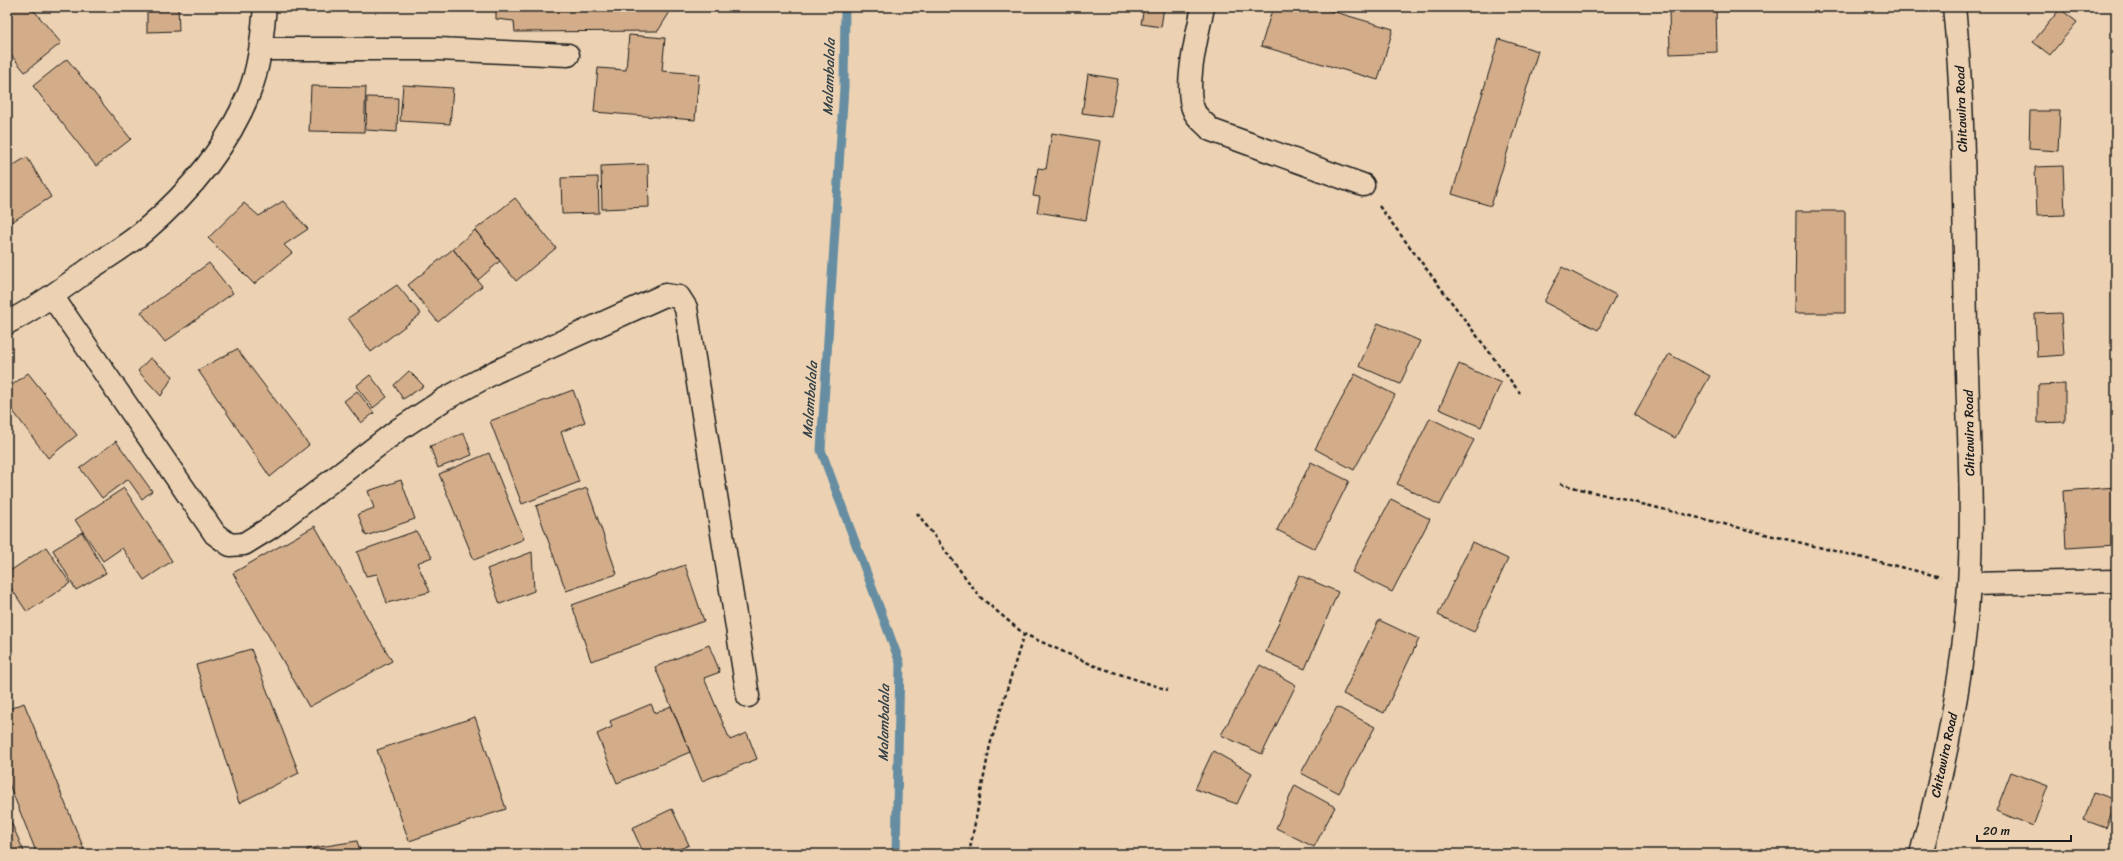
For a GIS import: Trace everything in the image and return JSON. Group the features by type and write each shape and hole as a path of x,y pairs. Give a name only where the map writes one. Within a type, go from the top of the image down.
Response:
{"street":[{"path":"7,323 52,296 143,232 184,192 216,156 237,122 250,92 261,49 265,7"},
{"path":"1203,7 1191,65 1191,94 1194,112 1211,130 1363,185"},
{"name":"Chitawira Road","path":"1921,854 1944,762 1961,668 1969,584 1970,464 1963,153 1959,57 1954,7"},
{"path":"261,49 438,49 568,55"},
{"path":"52,296 215,534 230,545 244,544 270,528 398,430 445,399 495,372 658,298 665,295 679,297 686,308 748,696"},
{"path":"1969,584 2116,581"}],"path":[{"path":"1363,185 1520,393"},
{"path":"1560,484 1969,584"},
{"path":"917,513 980,597 1024,634 1095,666 1168,690"},
{"path":"969,854 990,745 1024,634"}],"building":[{"path":"7,7 31,7 61,43 25,72 7,50"},
{"path":"147,7 178,7 179,31 147,32"},
{"path":"496,7 673,7 658,31 515,32 514,21 496,19"},
{"path":"1144,7 1164,7 1161,27 1141,24"},
{"path":"1273,7 1318,7 1393,29 1378,80 1261,46"},
{"path":"1669,7 1716,7 1717,52 1670,54"},
{"path":"2060,9 2077,22 2050,55 2033,42"},
{"path":"629,35 665,38 662,71 699,74 695,120 594,112 598,68 626,70"},
{"path":"1499,39 1538,51 1491,206 1452,194"},
{"path":"67,59 131,139 96,166 33,86"},
{"path":"1088,74 1118,79 1111,117 1082,113"},
{"path":"403,85 453,88 450,124 400,121"},
{"path":"311,86 366,87 364,132 309,131"},
{"path":"367,97 398,98 397,132 366,130"},
{"path":"2030,111 2060,111 2058,151 2029,149"},
{"path":"1052,133 1100,141 1086,220 1037,212 1040,197 1033,196 1038,168 1046,169"},
{"path":"27,157 51,197 7,225 7,169"},
{"path":"648,164 649,207 602,209 601,166"},
{"path":"2063,166 2065,215 2037,216 2035,167"},
{"path":"598,177 599,213 562,214 561,178"},
{"path":"515,198 556,248 516,281 475,230"},
{"path":"283,201 308,229 284,245 292,253 254,284 208,238 244,203 259,216"},
{"path":"1796,211 1845,211 1845,313 1795,313"},
{"path":"475,230 500,261 478,280 453,249"},
{"path":"453,249 482,286 438,322 408,285"},
{"path":"209,263 233,293 165,342 141,312"},
{"path":"1562,267 1616,295 1598,330 1544,302"},
{"path":"397,285 421,314 371,352 348,318"},
{"path":"2061,313 2064,355 2037,357 2035,314"},
{"path":"1378,323 1420,341 1400,384 1359,366"},
{"path":"237,349 309,445 270,477 198,370"},
{"path":"1669,354 1710,376 1675,438 1634,415"},
{"path":"150,358 173,376 161,396 138,371"},
{"path":"1459,364 1501,383 1481,427 1439,409"},
{"path":"409,371 424,386 403,399 394,385"},
{"path":"28,373 77,435 48,458 7,403 7,389"},
{"path":"1355,374 1395,395 1354,470 1315,449"},
{"path":"370,375 387,397 373,408 356,386"},
{"path":"2065,384 2065,422 2038,423 2038,385"},
{"path":"573,390 585,422 561,432 579,482 522,504 490,421"},
{"path":"357,391 374,413 361,423 344,401"},
{"path":"1430,418 1474,440 1440,505 1397,484"},
{"path":"464,433 472,455 438,468 430,446"},
{"path":"116,441 152,491 142,499 128,479 102,498 80,468"},
{"path":"489,453 524,539 474,560 439,474"},
{"path":"1311,462 1349,481 1315,549 1277,530"},
{"path":"401,480 415,519 366,536 358,514 374,508 368,491"},
{"path":"2116,487 2116,545 2066,548 2063,491"},
{"path":"124,488 172,561 144,580 122,548 103,561 75,520"},
{"path":"587,488 617,574 566,591 536,506"},
{"path":"1391,499 1430,519 1392,592 1352,572"},
{"path":"315,526 392,661 309,707 233,573"},
{"path":"416,531 432,557 417,563 430,592 387,603 377,574 366,576 357,552"},
{"path":"82,532 106,573 76,590 53,550"},
{"path":"1472,542 1508,559 1474,632 1438,615"},
{"path":"46,547 70,583 27,612 7,582 7,573"},
{"path":"532,552 534,591 500,604 487,569"},
{"path":"685,565 704,621 591,661 572,605"},
{"path":"1299,575 1338,592 1305,669 1266,652"},
{"path":"1379,620 1419,639 1384,713 1343,694"},
{"path":"709,645 720,672 704,678 730,740 747,733 757,759 702,781 655,667"},
{"path":"251,649 299,773 239,803 196,665"},
{"path":"1260,665 1296,685 1262,754 1221,735"},
{"path":"24,703 86,854 37,854 7,779 7,710"},
{"path":"651,704 655,713 671,706 690,752 617,783 597,734 612,727 610,721"},
{"path":"1337,707 1375,727 1339,793 1301,773"},
{"path":"475,717 506,809 409,841 377,750"},
{"path":"1213,751 1252,773 1237,804 1195,789"},
{"path":"2011,772 2048,786 2033,826 1996,811"},
{"path":"1295,785 1335,807 1314,847 1276,828"},
{"path":"2094,792 2116,800 2106,828 2084,820"},
{"path":"672,809 689,845 669,854 644,854 632,828"},
{"path":"7,813 25,854 7,854"},
{"path":"357,841 361,854 308,854 307,849"}],"waterway":[{"name":"Malambalala","path":"845,7 844,87 821,450 900,663 896,854"}]}
